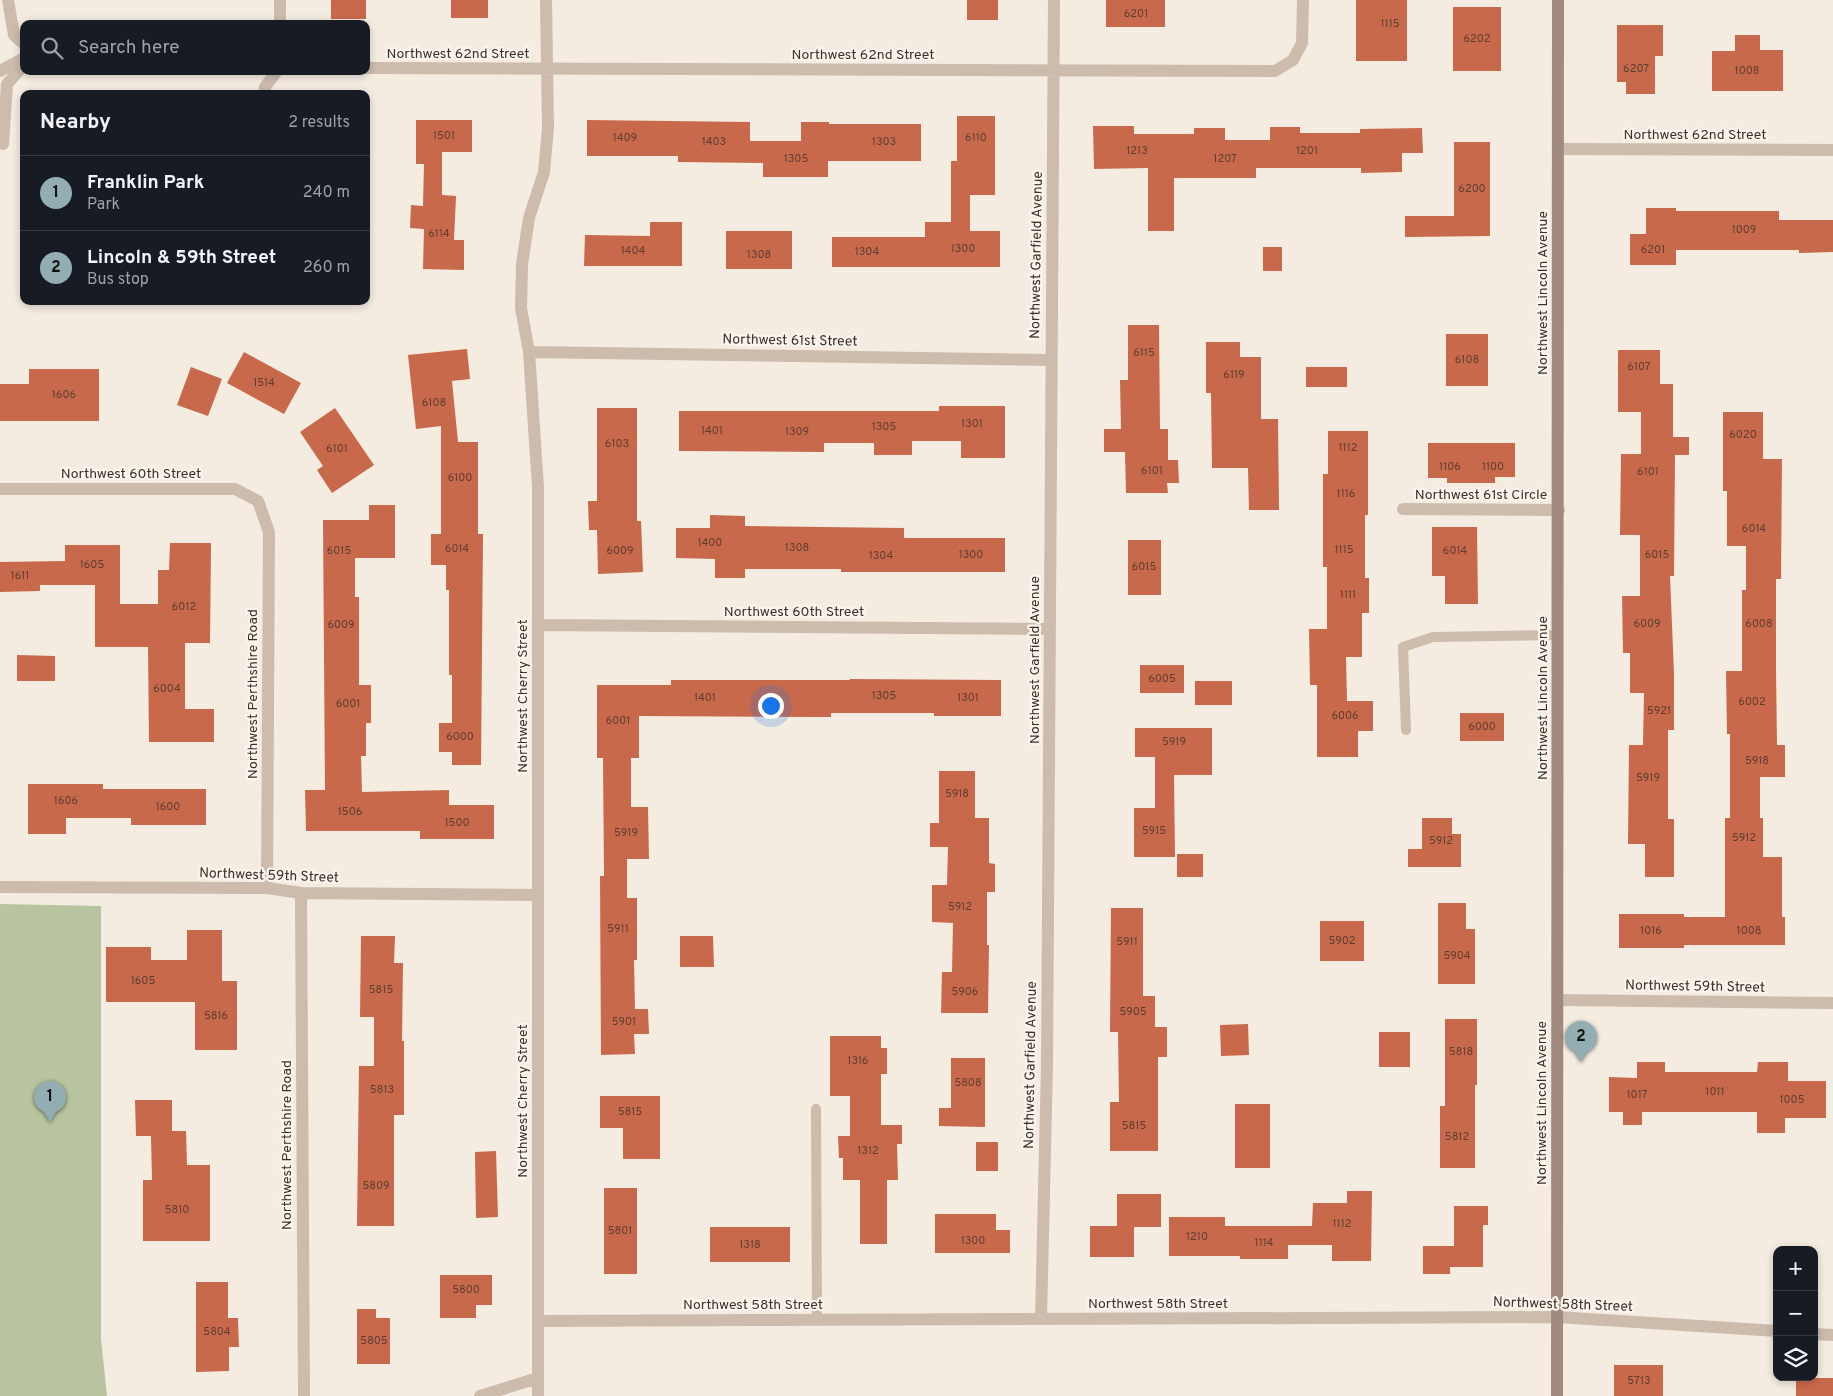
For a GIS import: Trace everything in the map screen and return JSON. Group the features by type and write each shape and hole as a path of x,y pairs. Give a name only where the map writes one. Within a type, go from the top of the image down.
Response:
{"street":[{"path":"8,0 14,35 20,40"},
{"path":"280,0 280,20"},
{"name":"Northwest Cherry Street","path":"538,1396 538,487 529,352 521,308 522,264 529,218 544,172 548,128 546,0"},
{"name":"Northwest Garfield Avenue","path":"1041,1320 1047,1065 1054,0"},
{"name":"Northwest 62nd Street","path":"370,68 1275,71 1293,60 1302,43 1303,0"},
{"name":"Northwest Lincoln Avenue","path":"1558,0 1558,1396"},
{"path":"0,71 20,60"},
{"path":"3,144 8,84 20,70"},
{"path":"265,90 274,75"},
{"name":"Northwest 62nd Street","path":"1558,149 1833,150"},
{"name":"Northwest 61st Street","path":"529,352 1052,360"},
{"name":"Northwest 60th Street","path":"0,489 235,490 258,501"},
{"name":"Northwest Perthshire Road","path":"258,501 270,532 266,888"},
{"name":"Northwest 61st Circle","path":"1403,509 1558,510"},
{"name":"Northwest 60th Street","path":"538,625 1050,629"},
{"name":"Northwest 59th Street","path":"0,887 266,888 301,893 538,895"},
{"name":"Northwest Perthshire Road","path":"301,893 304,1396"},
{"name":"Northwest 59th Street","path":"1558,1000 1833,1003"},
{"name":"Northwest 58th Street","path":"538,1321 1558,1317 1773,1331"},
{"path":"1818,1334 1833,1335"},
{"path":"480,1396 538,1378"}],"lane":[{"path":"1406,730 1403,647 1433,637 1558,635"},
{"path":"816,1109 817,1320"}],"green space":[{"path":"0,904 101,906 101,1339 107,1396 0,1396"}],"building":[{"path":"331,0 366,0 366,19 331,19"},
{"path":"451,0 488,0 488,18 451,18"},
{"path":"967,0 998,0 998,20 967,20"},
{"path":"1106,0 1165,0 1165,27 1106,27"},
{"path":"1356,0 1407,0 1407,61 1356,61"},
{"path":"1453,7 1501,7 1501,71 1453,71"},
{"path":"1617,25 1663,25 1663,56 1655,56 1655,94 1626,94 1626,82 1617,82"},
{"path":"1735,35 1760,35 1760,50 1783,50 1783,91 1712,91 1712,51 1735,51"},
{"path":"957,116 995,116 995,195 970,195 970,231 1000,231 1000,267 832,267 832,237 925,237 925,222 951,222 951,161 957,161"},
{"path":"416,120 472,120 472,152 442,152 442,195 456,196 454,240 464,240 464,270 423,269 424,229 410,228 411,205 423,206 424,164 416,164"},
{"path":"587,120 750,122 750,141 801,141 801,122 829,122 829,124 921,124 921,161 828,161 828,177 763,177 763,163 678,162 678,156 587,156"},
{"path":"1093,126 1134,126 1134,134 1194,134 1194,128 1225,128 1225,140 1270,140 1270,127 1300,127 1300,133 1360,133 1360,129 1422,128 1423,153 1402,153 1402,172 1361,173 1361,168 1256,168 1256,178 1174,178 1174,231 1148,231 1148,168 1094,169"},
{"path":"1454,142 1490,142 1490,236 1405,237 1405,216 1454,216"},
{"path":"1646,208 1676,208 1676,211 1779,211 1779,220 1833,220 1833,252 1799,253 1799,250 1676,250 1676,265 1630,265 1630,234 1646,234"},
{"path":"650,222 682,222 682,266 584,266 585,235 650,236"},
{"path":"726,231 792,231 792,269 726,269"},
{"path":"1263,247 1282,247 1282,271 1263,271"},
{"path":"1128,325 1159,325 1160,429 1168,429 1168,460 1178,460 1179,483 1167,483 1168,493 1126,493 1125,452 1104,452 1104,429 1121,429 1120,380 1128,380"},
{"path":"1446,334 1488,334 1488,386 1446,386"},
{"path":"1206,342 1240,342 1240,357 1261,357 1261,419 1278,419 1279,510 1249,510 1248,468 1212,468 1211,393 1206,393"},
{"path":"467,349 470,379 452,381 458,442 478,442 478,534 483,534 481,765 452,765 452,752 439,752 439,723 452,723 452,675 449,675 449,590 446,590 446,565 431,565 431,534 441,534 441,426 416,429 408,355"},
{"path":"1618,350 1660,350 1660,384 1673,384 1673,437 1689,437 1689,455 1675,455 1674,576 1670,576 1674,730 1668,730 1668,819 1674,819 1674,877 1645,877 1645,844 1628,844 1629,745 1643,745 1644,693 1630,693 1630,653 1623,653 1622,596 1640,596 1640,535 1620,535 1621,454 1641,454 1641,412 1618,412"},
{"path":"244,352 301,383 284,414 227,383"},
{"path":"191,367 222,379 208,416 177,405"},
{"path":"1306,367 1347,367 1347,387 1306,387"},
{"path":"29,369 99,369 99,421 0,421 0,384 29,384"},
{"path":"939,406 1005,406 1005,458 961,458 961,441 912,441 912,455 874,455 874,443 824,443 824,452 679,451 679,411 939,411"},
{"path":"335,408 374,465 332,493 317,470 323,466 300,432"},
{"path":"597,408 637,408 637,521 641,521 643,572 598,574 597,530 589,530 588,501 597,501"},
{"path":"1723,412 1763,412 1763,459 1782,459 1781,579 1776,579 1776,671 1777,745 1785,745 1785,777 1760,777 1760,818 1763,818 1763,857 1782,857 1782,917 1785,917 1785,945 1684,945 1684,948 1619,948 1619,914 1684,914 1684,917 1725,917 1725,818 1730,818 1730,734 1727,734 1726,671 1742,671 1742,590 1746,590 1746,546 1727,546 1727,491 1723,491"},
{"path":"1328,431 1368,431 1368,515 1365,515 1365,578 1369,578 1369,613 1362,613 1362,657 1346,657 1347,701 1373,701 1373,731 1358,731 1358,757 1317,757 1317,685 1310,685 1309,629 1327,629 1327,567 1323,567 1323,474 1328,474"},
{"path":"1428,443 1515,443 1515,477 1495,477 1495,483 1447,483 1447,478 1428,478"},
{"path":"369,505 395,505 395,558 355,558 355,597 359,597 359,685 371,685 371,723 366,723 366,756 361,756 362,792 449,790 449,805 494,805 494,839 420,839 420,831 306,831 305,790 325,790 323,520 369,520"},
{"path":"710,515 745,516 745,526 904,528 904,538 1005,538 1005,572 841,572 841,569 745,569 745,578 715,578 715,559 676,558 676,528 710,528"},
{"path":"1432,527 1477,527 1478,604 1445,604 1445,576 1432,576"},
{"path":"1128,540 1161,540 1161,595 1128,595"},
{"path":"170,543 211,543 210,643 185,643 185,709 214,709 214,742 149,742 148,647 95,647 95,585 40,585 40,591 0,592 0,562 65,561 65,545 120,545 120,604 158,604 158,570 169,570"},
{"path":"17,655 55,656 55,681 17,681"},
{"path":"1140,665 1184,665 1184,693 1140,693"},
{"path":"671,680 1001,680 1001,716 934,716 934,713 831,713 831,717 639,716 639,758 631,758 631,807 648,807 649,859 627,859 627,898 637,898 637,960 634,960 635,1009 648,1009 649,1034 634,1034 635,1054 601,1055 600,876 604,876 603,758 597,758 597,685 671,685"},
{"path":"1195,681 1232,681 1232,705 1195,705"},
{"path":"1460,713 1504,713 1504,741 1460,741"},
{"path":"1135,728 1212,728 1212,775 1174,775 1175,857 1134,857 1134,808 1155,808 1155,757 1135,757"},
{"path":"939,771 975,771 975,818 989,818 989,863 995,864 995,892 987,892 987,945 989,945 988,1013 941,1013 942,972 952,972 953,923 932,922 932,885 947,885 948,847 930,847 930,823 939,823"},
{"path":"28,784 103,784 103,789 206,789 206,825 131,825 131,818 66,818 66,834 28,834"},
{"path":"1422,818 1452,818 1452,834 1461,834 1461,867 1408,867 1408,849 1422,849"},
{"path":"1177,854 1203,854 1203,877 1177,877"},
{"path":"1438,903 1466,903 1466,929 1475,929 1475,984 1438,984"},
{"path":"1111,908 1143,908 1143,996 1155,996 1155,1027 1167,1027 1167,1057 1158,1057 1158,1151 1110,1151 1110,1102 1119,1102 1118,1032 1110,1032"},
{"path":"1320,921 1364,921 1364,961 1320,961"},
{"path":"187,930 222,930 222,981 237,981 237,1050 195,1050 195,1002 106,1002 106,947 151,947 151,960 187,960"},
{"path":"361,936 395,936 394,963 403,963 402,1041 404,1041 404,1115 394,1115 394,1226 357,1226 359,1066 374,1066 374,1017 360,1017"},
{"path":"680,936 713,936 714,967 680,967"},
{"path":"1445,1019 1477,1019 1475,1168 1440,1168 1440,1106 1445,1106"},
{"path":"1248,1024 1249,1055 1221,1056 1220,1025"},
{"path":"1379,1032 1410,1032 1410,1067 1379,1067"},
{"path":"830,1036 881,1036 881,1048 887,1048 887,1074 881,1074 881,1125 902,1125 902,1144 897,1144 898,1180 887,1180 887,1244 860,1244 860,1180 843,1180 843,1158 839,1158 838,1136 850,1136 850,1096 830,1096"},
{"path":"951,1058 985,1058 985,1127 939,1126 939,1108 951,1108"},
{"path":"1637,1062 1665,1062 1665,1072 1757,1072 1758,1062 1788,1062 1788,1081 1826,1081 1826,1118 1785,1118 1785,1133 1757,1133 1757,1112 1642,1112 1642,1125 1623,1125 1623,1112 1609,1112 1609,1077 1637,1078"},
{"path":"600,1096 660,1096 660,1159 623,1159 623,1128 600,1128"},
{"path":"135,1100 172,1100 172,1131 186,1131 187,1165 210,1165 210,1241 143,1241 143,1180 152,1180 151,1136 136,1136"},
{"path":"1235,1104 1270,1104 1270,1168 1235,1168"},
{"path":"976,1142 998,1142 998,1171 976,1171"},
{"path":"496,1151 498,1217 476,1218 475,1152"},
{"path":"604,1188 637,1188 637,1274 604,1274"},
{"path":"1347,1191 1372,1191 1371,1261 1332,1261 1332,1245 1288,1245 1288,1259 1240,1259 1240,1256 1169,1256 1169,1217 1225,1217 1225,1226 1312,1226 1313,1203 1347,1203"},
{"path":"1117,1194 1161,1194 1161,1227 1134,1227 1134,1257 1090,1257 1090,1226 1117,1226"},
{"path":"1454,1206 1488,1206 1488,1225 1483,1225 1483,1267 1450,1267 1450,1274 1423,1274 1423,1246 1454,1246"},
{"path":"935,1214 996,1214 996,1230 1010,1230 1010,1253 935,1253"},
{"path":"710,1227 790,1227 790,1262 710,1262"},
{"path":"440,1275 492,1275 492,1305 476,1305 476,1318 440,1318"},
{"path":"196,1282 228,1282 228,1318 238,1318 239,1347 229,1347 229,1371 196,1372"},
{"path":"357,1309 376,1309 376,1318 390,1318 390,1364 357,1364"},
{"path":"1614,1365 1663,1365 1663,1396 1614,1396"},
{"path":"1818,1378 1833,1378 1833,1396 1796,1396 1796,1381 1818,1381"}],"place":[{"name":"Lincoln & 59th Street","path":"1581,1062"},
{"name":"Franklin Park","path":"50,1122"}]}
